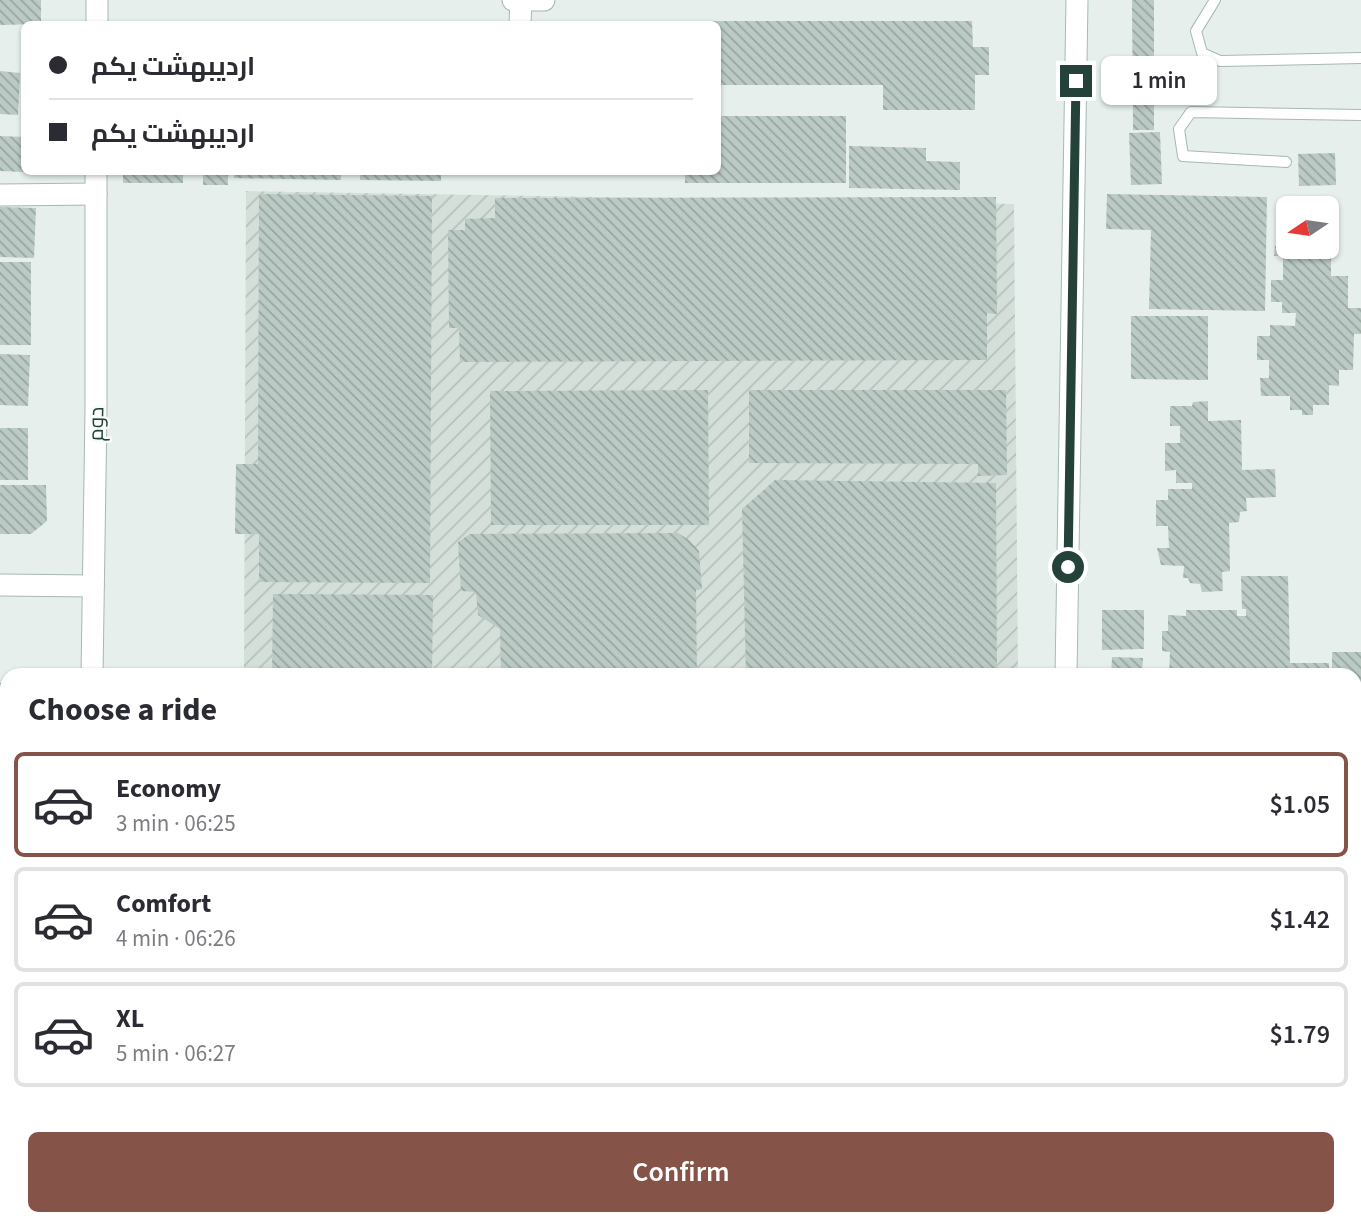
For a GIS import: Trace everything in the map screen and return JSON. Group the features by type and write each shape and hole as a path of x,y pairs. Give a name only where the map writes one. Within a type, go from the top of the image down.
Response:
{"street":[{"path":"97,0 97,21"},
{"path":"513,0 544,0"},
{"path":"520,21 521,0"},
{"path":"1066,668 1077,0"},
{"name":"دوم","path":"92,668 96,175"},
{"path":"0,195 96,194"},
{"path":"0,585 93,586"}],"lane":[{"path":"1215,0 1196,31 1202,53 1220,61 1361,58"},
{"path":"1286,162 1183,156 1179,129 1191,111 1361,115"}],"shaded area":[{"path":"246,191 1014,204 1018,668 244,668"}],"building":[{"path":"0,0 41,0 41,21 0,25"},
{"path":"1132,0 1154,0 1154,130 1133,130"},
{"path":"721,21 972,21 973,47 989,47 989,75 975,75 975,110 883,110 883,85 721,85"},
{"path":"0,71 20,73 18,115 0,114"},
{"path":"721,116 846,116 846,183 685,183 685,175 721,175"},
{"path":"1160,132 1162,184 1131,185 1129,133"},
{"path":"0,136 21,137 21,172 0,171"},
{"path":"849,146 926,148 926,161 960,162 960,190 849,188"},
{"path":"1335,153 1336,185 1299,186 1298,154"},
{"path":"123,175 183,175 183,183 123,183"},
{"path":"203,175 228,175 228,185 203,185"},
{"path":"234,175 341,175 341,180 234,178"},
{"path":"360,175 441,175 441,181 360,180"},
{"path":"259,194 432,196 430,583 259,582 259,534 235,534 236,464 258,464"},
{"path":"1107,194 1267,197 1265,311 1149,309 1151,230 1106,229"},
{"path":"996,197 997,314 987,313 987,360 460,362 459,328 449,328 448,230 465,230 465,219 495,218 495,198"},
{"path":"0,207 36,208 34,258 0,257"},
{"path":"1283,259 1331,259 1331,276 1348,276 1348,308 1361,308 1361,334 1354,334 1353,370 1339,370 1339,386 1329,385 1329,405 1313,405 1313,415 1302,415 1302,410 1290,410 1290,396 1261,396 1260,378 1269,378 1269,360 1257,360 1257,336 1270,336 1270,325 1295,326 1296,313 1282,313 1282,302 1271,302 1271,280 1283,280"},
{"path":"0,262 31,262 31,345 0,345"},
{"path":"1131,316 1208,316 1208,380 1131,379"},
{"path":"0,354 30,355 28,406 0,405"},
{"path":"708,390 709,525 491,525 490,391"},
{"path":"749,390 1006,390 1007,475 978,476 978,464 749,463"},
{"path":"1208,401 1208,421 1241,420 1242,470 1275,469 1276,497 1246,498 1247,511 1240,512 1239,522 1229,523 1230,571 1222,572 1223,591 1202,592 1200,584 1190,583 1188,578 1183,578 1184,566 1161,565 1157,548 1169,548 1168,526 1156,526 1156,500 1168,500 1168,489 1192,489 1192,483 1176,483 1176,470 1165,471 1165,443 1180,443 1180,426 1170,426 1170,406 1192,406 1193,402"},
{"path":"0,428 28,428 28,480 0,480"},
{"path":"775,480 996,483 997,668 746,668 742,509"},
{"path":"0,485 46,485 47,521 31,534 0,534"},
{"path":"678,533 699,551 702,589 696,590 697,668 501,668 500,629 478,615 476,592 461,591 458,542 470,534"},
{"path":"1241,576 1288,576 1290,663 1329,663 1329,668 1169,668 1170,652 1162,651 1162,631 1168,631 1168,615 1186,616 1186,610 1237,610 1237,616 1246,616 1246,609 1242,609"},
{"path":"273,594 433,595 432,668 272,668"},
{"path":"1102,610 1144,610 1144,649 1102,650"},
{"path":"1332,652 1361,652 1361,668 1332,668"},
{"path":"1112,657 1143,658 1142,668 1111,668"}],"route":[{"path":"1068,567 1076,81"}]}
